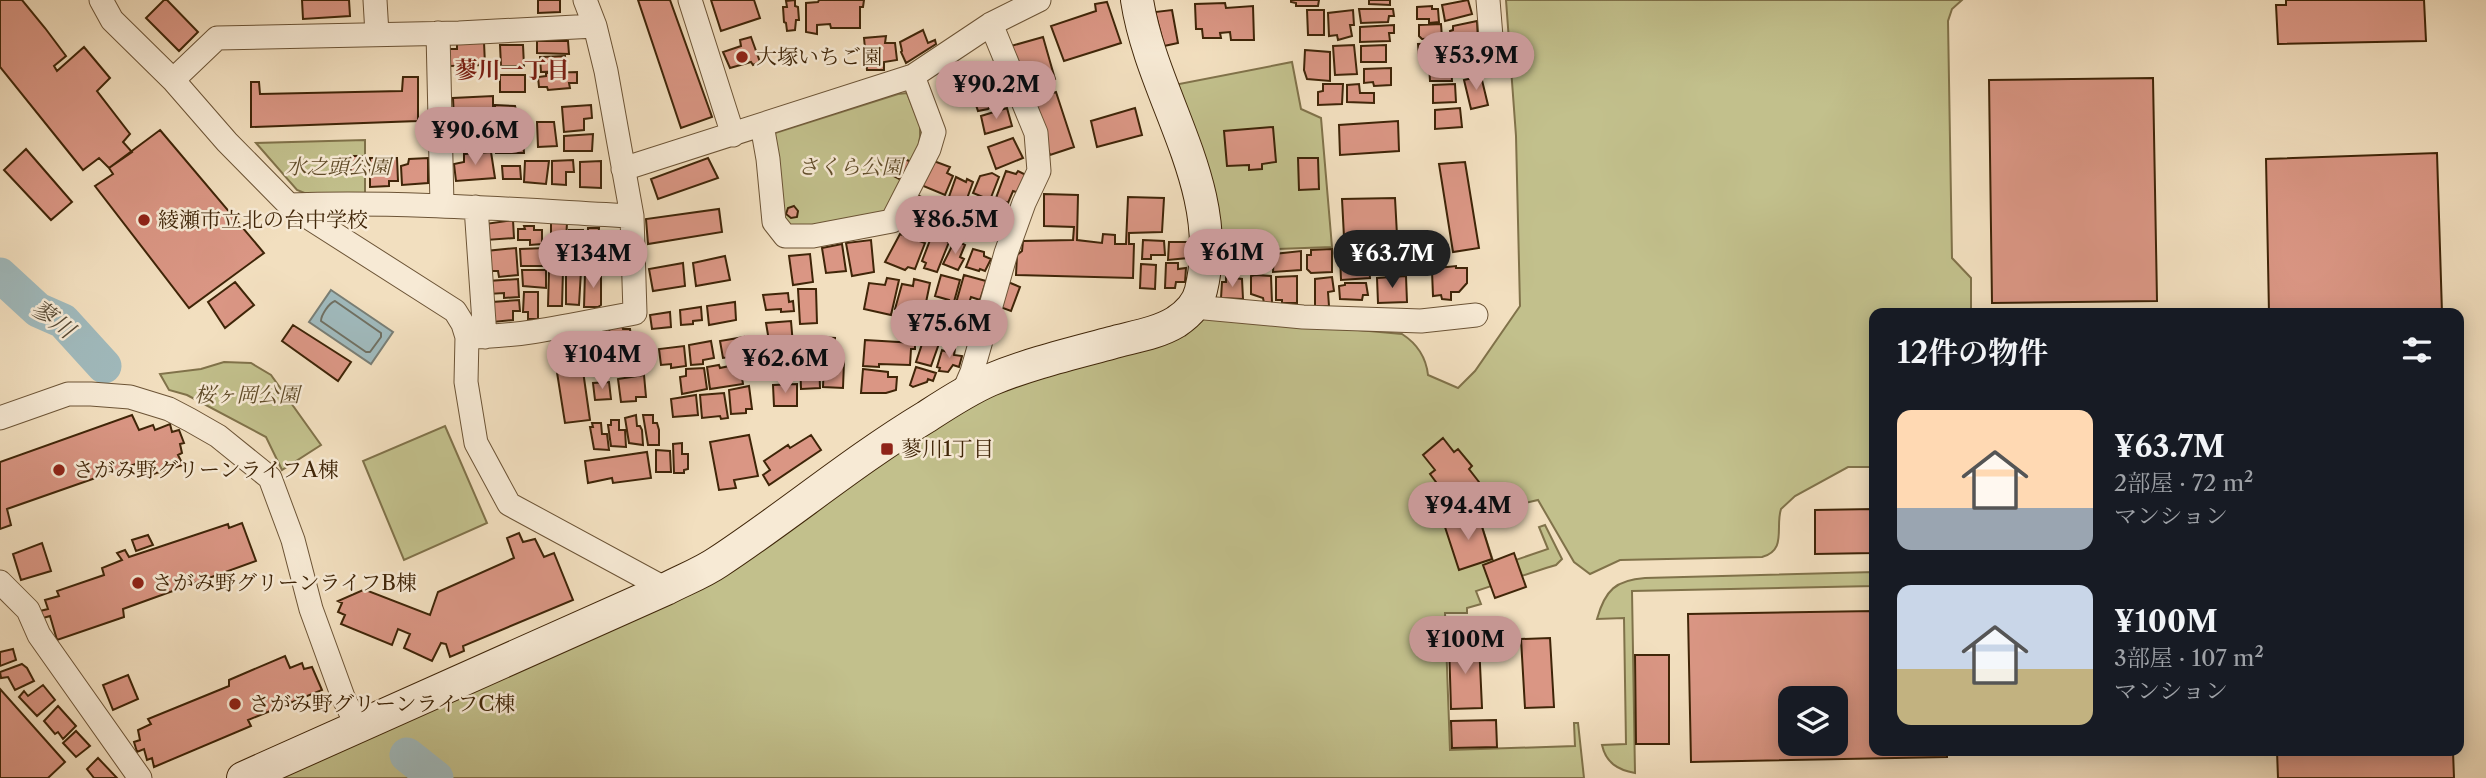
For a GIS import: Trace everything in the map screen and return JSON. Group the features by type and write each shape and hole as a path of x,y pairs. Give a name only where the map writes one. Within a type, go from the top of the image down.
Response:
{"street":[{"path":"101,0 112,20 173,80 227,142 289,205 455,312 476,337"},
{"path":"375,0 377,34"},
{"path":"476,337 635,313 632,216 606,71 595,26 585,0"},
{"path":"690,0 733,135"},
{"path":"623,169 913,76 992,24 1039,0"},
{"path":"243,778 666,589 716,564 887,441 962,395 1014,370 1157,330 1175,322 1194,307 1204,275 1206,246 1203,209 1193,168 1147,45 1138,0"},
{"path":"1488,0 1492,49"},
{"path":"962,395 972,372 1006,253 1039,171 1036,133 992,24"},
{"path":"173,80 217,38 595,26"},
{"path":"438,33 442,205"},
{"path":"762,125 774,222 785,236 836,232 892,221 929,149 934,132 913,76"},
{"path":"289,205 442,205 632,216"},
{"path":"475,207 476,337 466,383 476,443 509,504 666,589"},
{"path":"1194,307 1303,317 1421,321 1476,316"},
{"path":"0,418 68,394 130,397 169,409 200,425 270,478 343,697 358,727"},
{"path":"0,582 28,610 32,623 45,644 140,778"}],"green space":[{"path":"1506,0 1962,0 1952,9 1948,21 1952,258 1971,278 1971,308 1869,308 1869,467 1848,467 1795,496 1781,509 1779,538 1775,549 1762,557 1620,560 1590,574 1574,562 1538,500 1478,514 1495,567 1548,549 1539,527 1545,525 1562,559 1556,565 1476,591 1481,604 1467,608 1467,613 1445,613 1450,750 1575,746 1574,723 1578,723 1584,778 272,778 537,660 980,397 1204,316 1402,334 1420,351 1428,375 1458,388 1475,371 1520,306 1516,136"},
{"path":"1292,62 1301,109 1321,118 1332,247 1217,251 1174,85"},
{"name":"さくら公園","path":"907,93 920,125 920,137 918,149 895,201 881,216 793,229 785,225 772,139 775,133"},
{"name":"水之頭公園","path":"365,140 365,195 307,194 297,190 256,143"},
{"name":"桜ヶ岡公園","path":"224,362 251,363 271,375 321,445 282,470 266,437 187,395 169,390 160,374 201,369"},
{"path":"445,426 487,523 404,560 363,461"},
{"path":"1869,572 1869,586 1632,591 1635,773 1618,768 1606,757 1602,745 1626,744 1624,618 1597,619 1613,588 1626,581 1645,578"}],"water":[{"path":"331,290 393,332 371,364 309,322"}],"building":[{"path":"0,0 22,0 45,28 66,56 54,66 57,71 84,47 110,78 97,91 130,134 123,142 132,152 109,168 99,158 83,170 0,67"},
{"path":"164,0 198,32 179,51 146,18"},
{"path":"302,0 349,0 350,16 303,19"},
{"path":"538,0 560,0 560,12 538,13"},
{"path":"638,0 670,0 712,117 681,128"},
{"path":"711,0 754,0 760,18 721,31"},
{"path":"795,0 799,20 796,20 795,30 787,31 783,7 787,7 786,1"},
{"path":"819,0 864,0 863,7 860,7 860,28 831,28 830,24 817,25 817,34 806,32 806,3"},
{"path":"1291,0 1319,0 1318,6 1296,6"},
{"path":"1369,0 1390,0 1390,5 1369,4"},
{"path":"1468,0 1472,14 1445,21 1442,5"},
{"path":"2286,0 2424,0 2426,41 2278,44 2276,5 2286,5"},
{"path":"1107,2 1121,43 1064,61 1051,26 1096,11 1095,4"},
{"path":"1225,3 1226,8 1253,6 1254,40 1231,40 1230,32 1220,33 1221,38 1203,38 1202,29 1196,29 1195,4"},
{"path":"1432,6 1432,9 1438,9 1439,22 1429,23 1429,19 1417,19 1417,7"},
{"path":"1359,9 1393,9 1394,16 1389,16 1388,22 1361,23"},
{"path":"1172,10 1178,43 1164,46 1155,12"},
{"path":"1307,10 1324,10 1324,35 1308,35"},
{"path":"1353,10 1354,25 1350,25 1352,36 1338,40 1337,35 1329,36 1328,13"},
{"path":"1477,21 1478,41 1453,45 1450,31 1453,26"},
{"path":"1441,24 1442,38 1422,39 1419,36 1419,25"},
{"path":"1394,25 1394,33 1389,33 1390,41 1360,42 1360,27"},
{"path":"923,30 928,43 935,40 936,44 906,63 900,42"},
{"path":"886,36 885,43 895,43 897,60 884,62 884,70 867,70 864,38"},
{"name":"大塚いちご園","path":"751,37 760,62 730,68 723,52 741,46 740,40"},
{"path":"1043,37 1055,79 1024,90 1011,46"},
{"path":"457,41 484,42 485,65 450,66 449,49 457,49"},
{"path":"537,41 568,41 569,54 537,53"},
{"path":"1446,43 1447,56 1419,57 1418,44"},
{"path":"500,45 523,45 524,66 501,66"},
{"path":"1354,45 1357,74 1335,75 1333,46"},
{"path":"1386,45 1386,62 1361,62 1361,46"},
{"path":"1474,45 1479,63 1456,69 1452,54"},
{"path":"1305,50 1330,52 1330,81 1307,79 1304,70"},
{"path":"565,56 566,71 541,72 540,57"},
{"path":"1451,62 1452,81 1430,81 1429,63"},
{"path":"1391,68 1391,85 1374,86 1373,82 1364,83 1364,69"},
{"path":"577,72 577,83 569,83 570,88 548,90 547,87 539,87 538,77 546,76 546,73"},
{"path":"500,75 525,75 525,92 500,92"},
{"path":"1481,76 1488,105 1471,109 1464,80"},
{"path":"403,77 418,77 418,121 251,127 251,82 259,82 260,94 402,91"},
{"path":"2153,78 2157,301 1992,303 1989,80"},
{"path":"996,81 1001,94 988,109 978,111 970,87"},
{"path":"1323,84 1343,84 1342,104 1318,105 1318,92 1323,91"},
{"path":"1359,84 1360,93 1374,93 1374,103 1347,102 1347,85"},
{"path":"1455,84 1456,102 1433,103 1433,85"},
{"path":"1056,92 1074,147 1050,155 1031,100"},
{"path":"493,96 493,119 454,120 453,98"},
{"path":"495,105 515,106 516,110 522,111 523,123 495,124"},
{"path":"591,105 592,118 584,119 584,130 564,132 562,107"},
{"path":"1007,108 1012,126 985,134 981,116"},
{"path":"1135,108 1142,135 1097,147 1091,121"},
{"path":"1460,108 1462,127 1435,129 1435,110"},
{"path":"1398,121 1399,151 1340,155 1339,125"},
{"path":"537,122 554,122 557,146 538,147"},
{"path":"1273,127 1276,162 1262,164 1262,169 1249,170 1249,165 1227,166 1224,131"},
{"path":"160,130 264,253 189,308 95,186 113,174 109,168"},
{"path":"593,134 592,151 564,151 564,136"},
{"path":"496,136 523,136 524,153 496,153"},
{"path":"1013,138 1023,158 996,169 988,147"},
{"path":"26,149 72,202 51,220 4,170"},
{"path":"491,152 495,178 456,181 454,164 464,162 464,154"},
{"path":"2437,153 2442,308 2269,308 2266,159"},
{"path":"351,156 362,156 362,172 351,172"},
{"path":"901,157 911,162 901,180 892,175"},
{"path":"370,158 397,158 398,181 389,181 389,186 370,187"},
{"path":"428,158 428,183 402,185 401,166 408,164 409,159"},
{"path":"708,158 718,178 658,199 651,179"},
{"path":"1298,158 1318,158 1319,189 1299,190"},
{"path":"573,160 574,172 566,172 566,185 552,184 552,161"},
{"path":"931,160 950,167 947,173 953,176 945,195 921,185"},
{"path":"525,161 549,161 546,184 524,182"},
{"path":"601,161 601,188 580,187 580,162"},
{"path":"1465,162 1479,248 1453,252 1439,164"},
{"path":"502,166 520,166 521,179 503,179"},
{"path":"1006,171 1016,174 1018,171 1030,177 1022,194 1013,191 1008,203 996,198"},
{"path":"992,173 999,177 990,200 973,193 980,176"},
{"path":"956,177 973,182 961,215 945,208"},
{"path":"1044,194 1078,195 1077,240 1102,243 1103,234 1115,235 1115,244 1126,244 1128,197 1164,198 1162,232 1129,233 1129,244 1134,244 1133,278 1016,275 1017,255 1022,251 1023,241 1073,240 1074,227 1044,226"},
{"path":"919,196 942,206 931,234 907,224"},
{"path":"1395,198 1397,235 1344,237 1342,199"},
{"path":"992,205 1012,215 1002,235 998,232 997,237 989,234 991,228 983,226"},
{"path":"794,206 798,211 797,217 791,218 786,214 788,208"},
{"path":"719,209 722,232 648,244 646,219"},
{"path":"513,220 514,238 486,240 485,224"},
{"path":"551,223 567,223 565,258 551,257"},
{"path":"524,226 534,226 534,230 542,230 542,244 530,245 530,240 518,240 518,229 525,229"},
{"path":"588,228 599,228 598,239 603,240 602,260 587,260"},
{"path":"569,230 583,230 583,260 572,260 572,256 569,256"},
{"path":"900,234 925,243 915,269 908,267 905,270 885,262"},
{"path":"932,235 949,242 937,272 924,268 926,263 922,261"},
{"path":"871,240 874,272 852,276 846,243"},
{"path":"955,240 965,245 960,257 964,259 958,270 943,264"},
{"path":"1143,240 1164,241 1165,255 1151,255 1151,259 1142,259"},
{"path":"1169,242 1189,242 1188,258 1168,260"},
{"path":"842,244 846,271 826,273 822,248"},
{"path":"516,248 518,275 499,277 498,271 487,271 486,251"},
{"path":"546,248 546,266 521,266 520,249"},
{"path":"973,249 984,252 984,256 991,259 985,271 966,267"},
{"path":"1332,249 1332,272 1311,273 1307,269 1307,255 1311,255 1311,250"},
{"path":"1249,251 1270,252 1270,269 1247,269 1246,255 1249,255"},
{"path":"1301,251 1301,270 1273,272 1274,254"},
{"path":"1368,251 1370,278 1341,280 1340,255"},
{"path":"1219,253 1241,253 1243,272 1230,272 1230,268 1219,269"},
{"path":"810,254 813,282 793,285 789,256"},
{"path":"725,256 730,280 696,286 693,263"},
{"path":"683,263 685,286 653,291 649,269"},
{"path":"1166,263 1178,263 1178,269 1186,268 1185,282 1176,282 1175,288 1165,288"},
{"path":"1141,264 1156,265 1155,289 1140,288"},
{"path":"1456,266 1467,268 1467,283 1459,292 1451,292 1451,300 1442,299 1441,295 1433,296 1432,271"},
{"path":"522,270 546,270 546,288 523,286"},
{"path":"563,270 562,306 548,306 549,271"},
{"path":"566,270 581,271 579,305 566,304"},
{"path":"585,273 601,273 601,305 598,307 584,307"},
{"path":"941,275 960,280 952,309 947,308 949,300 935,296"},
{"path":"964,275 986,281 980,300 971,297 968,306 956,303"},
{"path":"1251,276 1271,276 1272,303 1264,303 1263,298 1251,294"},
{"path":"1297,276 1297,303 1282,303 1282,300 1276,300 1276,277"},
{"path":"1406,276 1407,302 1378,303 1377,278"},
{"path":"1226,277 1242,279 1243,299 1221,298 1222,282 1226,282"},
{"path":"1332,277 1334,291 1328,292 1329,306 1315,307 1315,279"},
{"path":"887,278 899,280 891,315 864,309 869,283 885,285"},
{"path":"518,279 519,297 504,298 504,293 488,294 488,281"},
{"path":"914,279 930,283 923,317 895,309 902,284 913,286"},
{"path":"235,282 254,305 225,328 208,302"},
{"path":"1008,282 1020,287 1011,311 1000,307"},
{"path":"1345,283 1366,283 1368,295 1363,295 1362,300 1340,299 1339,286"},
{"path":"798,289 816,289 817,323 800,324"},
{"path":"524,292 538,292 538,319 528,319 528,312 523,312"},
{"path":"788,293 789,302 793,301 794,311 766,310 763,295"},
{"path":"519,300 520,311 513,311 513,320 493,322 492,302"},
{"path":"735,302 736,320 709,325 707,306"},
{"path":"936,305 945,308 943,314 948,316 944,330 926,325"},
{"path":"701,307 702,320 681,325 680,310"},
{"path":"959,310 965,311 965,318 974,321 968,338 947,331 952,314 957,316"},
{"path":"670,312 671,327 652,329 650,315"},
{"path":"791,321 793,345 787,345 787,340 769,341 766,323"},
{"path":"293,325 351,362 338,381 282,341"},
{"path":"622,326 623,329 630,329 632,345 614,348 613,344 611,345 609,328"},
{"path":"925,335 941,338 931,366 916,362"},
{"path":"800,336 835,338 834,353 799,351"},
{"path":"744,337 744,340 750,340 752,357 723,358 720,341"},
{"path":"865,340 915,343 915,349 911,349 910,365 863,366"},
{"path":"711,341 714,358 703,360 703,364 691,365 689,345"},
{"path":"579,343 590,420 565,423 553,347"},
{"path":"607,345 606,365 590,367 589,361 586,361 586,350 592,349 592,346"},
{"path":"684,346 686,366 671,368 671,364 661,365 659,349"},
{"path":"948,348 955,349 954,355 962,356 959,367 953,365 948,372 939,371 940,368 937,367 942,350 947,352"},
{"path":"636,350 639,369 616,373 613,354"},
{"path":"795,350 796,376 783,376 782,367 771,367 771,351"},
{"path":"800,359 819,359 820,388 801,389"},
{"path":"824,361 844,361 843,388 823,387"},
{"path":"719,365 720,368 734,365 736,372 741,371 743,384 710,389 707,367"},
{"path":"916,367 936,373 933,381 928,379 927,382 913,387 910,385"},
{"path":"704,368 707,389 682,394 680,377 686,376 686,369"},
{"path":"863,369 888,372 888,377 897,377 896,390 886,393 861,393"},
{"path":"644,375 646,397 621,402 618,379"},
{"path":"609,382 611,399 595,400 593,383"},
{"path":"797,384 797,406 774,406 773,385"},
{"path":"749,386 752,409 746,409 746,413 731,414 729,390"},
{"path":"724,393 728,418 702,418 700,395"},
{"path":"696,395 698,415 673,417 671,399"},
{"name":"さがみ野グリーンライフA棟","path":"132,415 139,430 153,425 155,430 170,424 172,432 179,430 184,443 180,444 182,453 178,455 183,465 150,475 144,461 7,509 11,525 0,529 0,462"},
{"path":"636,415 637,426 642,430 643,445 629,443 625,418"},
{"path":"643,415 653,415 653,423 657,423 659,430 659,445 648,445"},
{"path":"611,420 619,420 619,430 625,430 626,447 611,446 608,425 611,425"},
{"path":"592,423 601,423 602,434 607,434 609,450 594,449 590,427 593,427"},
{"path":"749,435 758,476 734,480 736,488 719,490 710,442"},
{"path":"811,435 821,450 769,485 763,475 770,470 764,461 788,445 790,448"},
{"path":"1443,438 1454,452 1458,449 1472,466 1469,469 1479,482 1456,500 1446,487 1442,490 1430,474 1435,470 1423,455"},
{"path":"682,443 682,454 688,454 688,469 684,470 684,473 674,473 673,444"},
{"path":"656,450 670,451 671,472 656,472"},
{"path":"647,452 651,478 613,483 612,478 588,483 585,461"},
{"path":"1869,509 1869,553 1815,554 1815,510"},
{"path":"1478,514 1492,559 1459,570 1444,524"},
{"name":"さがみ野グリーンライフB棟","path":"242,523 256,561 123,609 124,617 57,640 50,616 43,618 40,611 48,609 45,600 59,596 57,591 104,575 102,568 122,560 117,553 125,550 129,557 228,524 229,528"},
{"path":"519,533 523,542 535,539 544,557 554,553 573,600 463,646 464,651 450,657 446,644 441,643 432,661 404,648 410,634 398,629 392,645 341,624 345,615 338,612 342,603 338,601 370,587 368,591 430,615 438,592 514,558 507,538"},
{"path":"148,535 153,545 136,551 132,540"},
{"path":"42,543 51,571 21,580 13,554"},
{"path":"1514,553 1526,587 1495,598 1483,565"},
{"path":"1869,611 1869,756 1947,757 1691,762 1688,614"},
{"path":"1550,638 1554,707 1525,708 1521,639"},
{"path":"1479,643 1482,708 1451,709 1449,644"},
{"path":"13,649 16,660 0,666 0,652"},
{"path":"1635,655 1669,655 1669,744 1636,744"},
{"name":"さがみ野グリーンライフC棟","path":"285,656 290,668 302,663 304,669 312,667 322,690 248,720 251,726 154,767 152,758 147,760 144,749 137,752 134,742 140,740 138,730 151,724 148,719 229,686 229,680"},
{"path":"22,664 34,681 15,690 8,677 1,678 0,672"},
{"path":"128,675 138,699 113,710 103,685"},
{"path":"43,685 55,700 37,716 19,697 24,691 28,696"},
{"path":"0,689 65,762 48,778 0,778"},
{"path":"58,706 76,726 63,739 44,721"},
{"path":"1496,720 1497,747 1452,748 1451,721"},
{"path":"76,731 90,746 76,757 63,743"},
{"path":"2277,756 2453,756 2454,778 2278,778"},
{"path":"98,758 117,778 94,778 87,769"}],"waterway":[{"name":"蓼川","path":"0,275 38,310 63,321 104,366"},
{"name":"蓼川","path":"407,755 436,778"}],"place":[{"name":"大塚いちご園","path":"742,57"},
{"name":"綾瀬市立北の台中学校","path":"144,220"},
{"name":"蓼川1丁目","path":"887,449"},
{"name":"さがみ野グリーンライフA棟","path":"59,470"},
{"name":"さがみ野グリーンライフB棟","path":"138,583"},
{"name":"さがみ野グリーンライフC棟","path":"235,704"}],"district":[{"name":"蓼川一丁目","path":"512,70"}]}
